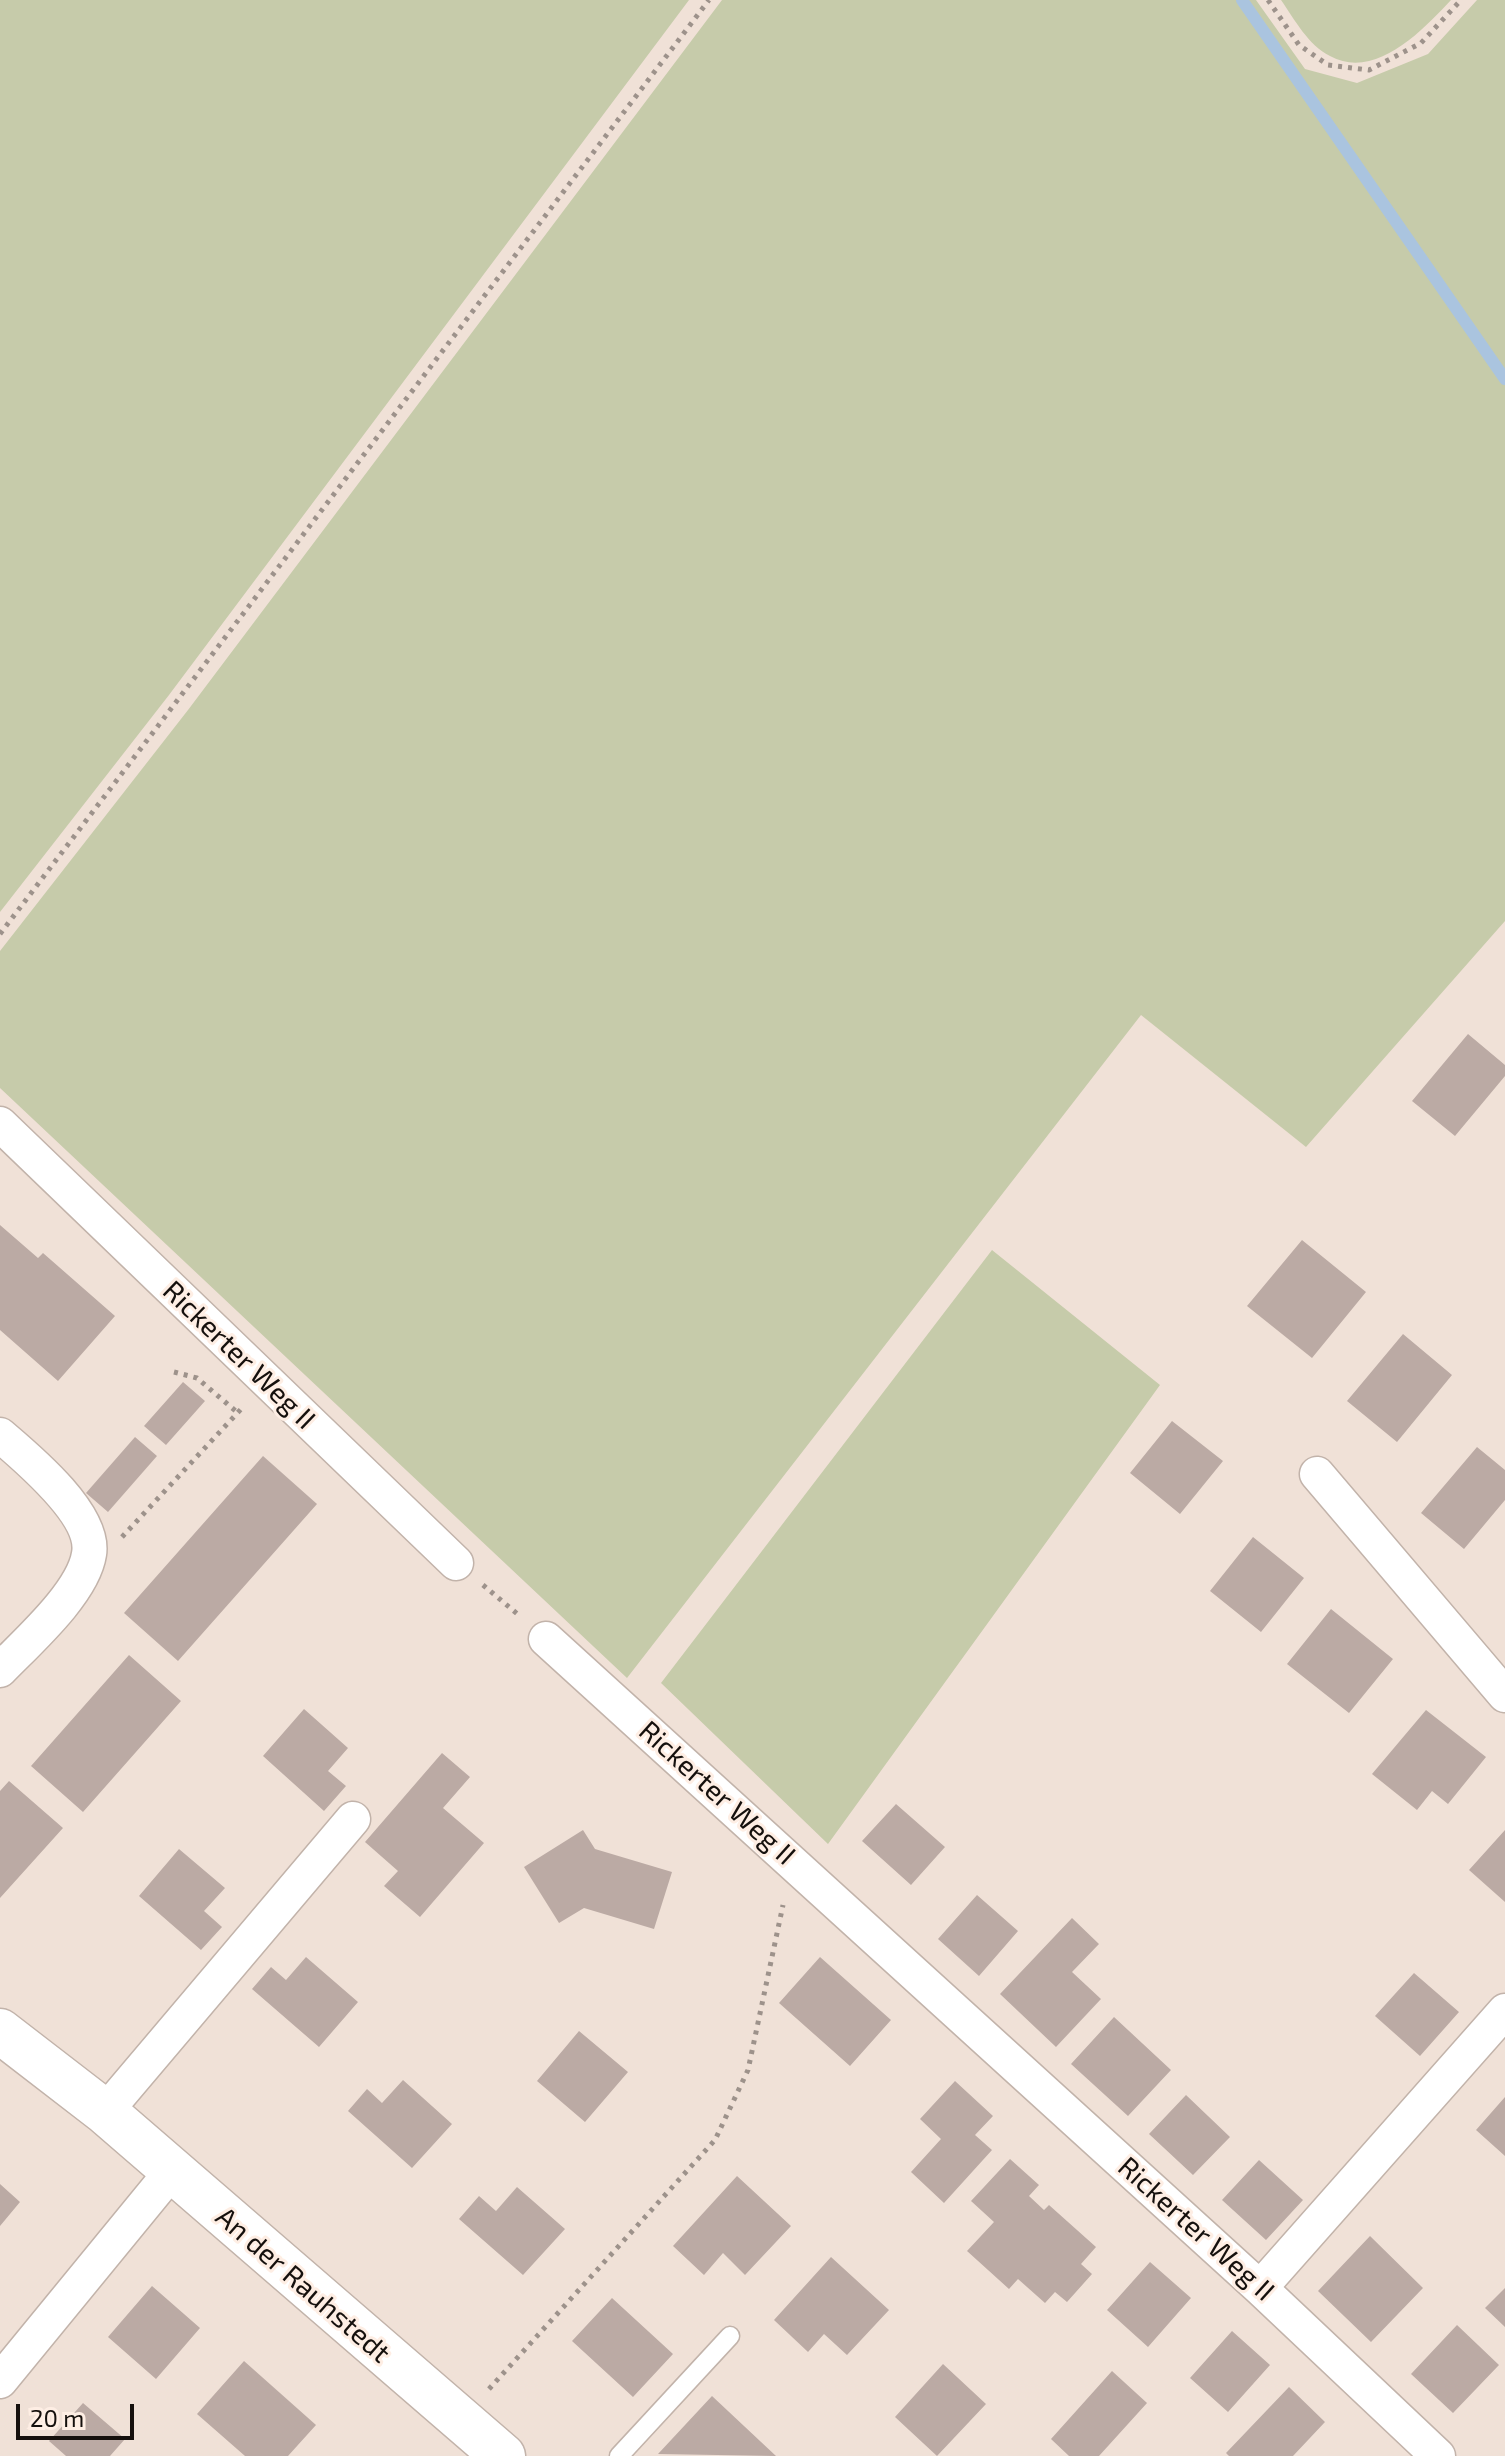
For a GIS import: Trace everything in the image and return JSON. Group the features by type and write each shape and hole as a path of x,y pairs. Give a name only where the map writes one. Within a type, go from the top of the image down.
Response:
{"street":[{"name":"Rickerter Weg II","path":"0,1124 456,1563"},
{"path":"0,1435 61,1492 88,1535 89,1554 80,1577 54,1612 0,1670"},
{"path":"1317,1474 1505,1695"},
{"name":"Rickerter Weg II","path":"546,1639 1260,2288 1438,2456"},
{"path":"105,2112 353,1819"},
{"path":"1260,2288 1505,2011"},
{"name":"An der Rauhstedt","path":"0,2031 105,2112 503,2456"},
{"path":"0,2381 172,2171"}],"lane":[{"path":"619,2456 730,2336"}],"path":[{"path":"0,934 709,0"},
{"path":"1268,0 1299,45 1328,65 1369,70 1421,43 1461,0"},
{"path":"174,1372 197,1378 238,1413"},
{"path":"89,1554 128,1534 265,1382"},
{"path":"456,1563 546,1639"},
{"path":"461,2419 715,2140 748,2070 782,1907 787,1857"}],"green space":[{"path":"0,0 689,0 169,695 0,912"},
{"path":"722,0 1256,0 1305,69 1357,83 1428,54 1477,0 1505,0 1505,921 1306,1147 1141,1015 627,1678 0,1088 0,951 188,710"},
{"path":"1281,0 1451,0 1397,49 1364,62 1347,62 1330,56 1315,45"},
{"path":"992,1250 1160,1385 828,1844 661,1683"}],"building":[{"path":"1468,1034 1505,1065 1505,1076 1455,1136 1412,1101"},
{"path":"0,1225 38,1258 43,1253 115,1316 58,1381 0,1330"},
{"path":"1302,1240 1366,1292 1312,1358 1247,1306"},
{"path":"1403,1334 1452,1375 1397,1442 1347,1401"},
{"path":"183,1382 205,1401 166,1445 144,1426"},
{"path":"1172,1421 1223,1461 1180,1514 1130,1473"},
{"path":"135,1437 157,1456 108,1512 86,1493"},
{"path":"1477,1447 1505,1470 1505,1500 1464,1549 1421,1513"},
{"path":"263,1456 317,1504 178,1661 124,1613"},
{"path":"1253,1537 1304,1578 1261,1632 1210,1591"},
{"path":"1331,1609 1393,1659 1349,1713 1287,1664"},
{"path":"129,1655 181,1701 83,1812 31,1766"},
{"path":"304,1709 348,1748 328,1771 346,1786 324,1811 263,1756"},
{"path":"1426,1710 1486,1757 1448,1804 1432,1791 1417,1810 1372,1774"},
{"path":"442,1753 470,1777 443,1808 484,1843 420,1917 384,1886 398,1871 365,1842"},
{"path":"9,1781 63,1828 0,1898 0,1791"},
{"path":"896,1804 945,1847 911,1885 862,1841"},
{"path":"583,1830 595,1849 672,1872 654,1929 584,1908 559,1923 524,1867"},
{"path":"1505,1830 1505,1902 1469,1870"},
{"path":"179,1849 225,1888 204,1911 222,1927 201,1950 139,1896"},
{"path":"977,1895 1018,1931 979,1976 938,1939"},
{"path":"1072,1918 1099,1944 1072,1972 1101,1999 1056,2047 1000,1994"},
{"path":"306,1957 358,2002 319,2047 252,1989 271,1967 286,1980"},
{"path":"820,1957 891,2020 850,2066 779,2003"},
{"path":"1414,1973 1459,2012 1420,2056 1375,2016"},
{"path":"1114,2017 1171,2070 1128,2116 1071,2064"},
{"path":"579,2031 628,2072 585,2122 537,2081"},
{"path":"403,2080 452,2124 412,2168 348,2111 367,2089 382,2103"},
{"path":"955,2081 993,2116 975,2135 992,2150 944,2203 911,2172 941,2139 920,2119"},
{"path":"1186,2095 1230,2137 1193,2175 1149,2134"},
{"path":"1505,2097 1505,2156 1476,2130"},
{"path":"1010,2159 1039,2185 1029,2196 1044,2210 1049,2205 1096,2247 1081,2264 1092,2274 1067,2302 1055,2292 1045,2303 1018,2279 1009,2289 967,2251 994,2222 971,2201"},
{"path":"1259,2160 1303,2200 1266,2240 1222,2200"},
{"path":"737,2176 791,2226 745,2275 723,2253 704,2275 673,2246"},
{"path":"0,2184 20,2202 0,2226"},
{"path":"517,2187 565,2229 523,2275 459,2219 479,2196 496,2211"},
{"path":"1370,2236 1423,2288 1371,2342 1318,2291"},
{"path":"831,2257 889,2310 847,2355 824,2334 808,2352 774,2320"},
{"path":"1150,2262 1191,2298 1148,2347 1107,2310"},
{"path":"152,2286 200,2328 156,2379 108,2337"},
{"path":"1505,2288 1505,2327 1485,2308"},
{"path":"612,2298 673,2354 633,2397 572,2341"},
{"path":"1457,2325 1499,2365 1453,2413 1411,2374"},
{"path":"1232,2331 1270,2365 1228,2412 1190,2378"},
{"path":"244,2361 316,2425 288,2456 245,2456 197,2414"},
{"path":"943,2364 986,2404 937,2456 895,2417"},
{"path":"1112,2371 1147,2403 1099,2456 1069,2456 1051,2439"},
{"path":"1289,2387 1325,2422 1293,2456 1229,2456 1226,2453"},
{"path":"712,2396 776,2456 658,2454"},
{"path":"83,2403 125,2439 110,2456 66,2456 49,2441"}],"waterway":[{"path":"1242,0 1505,379"}]}
